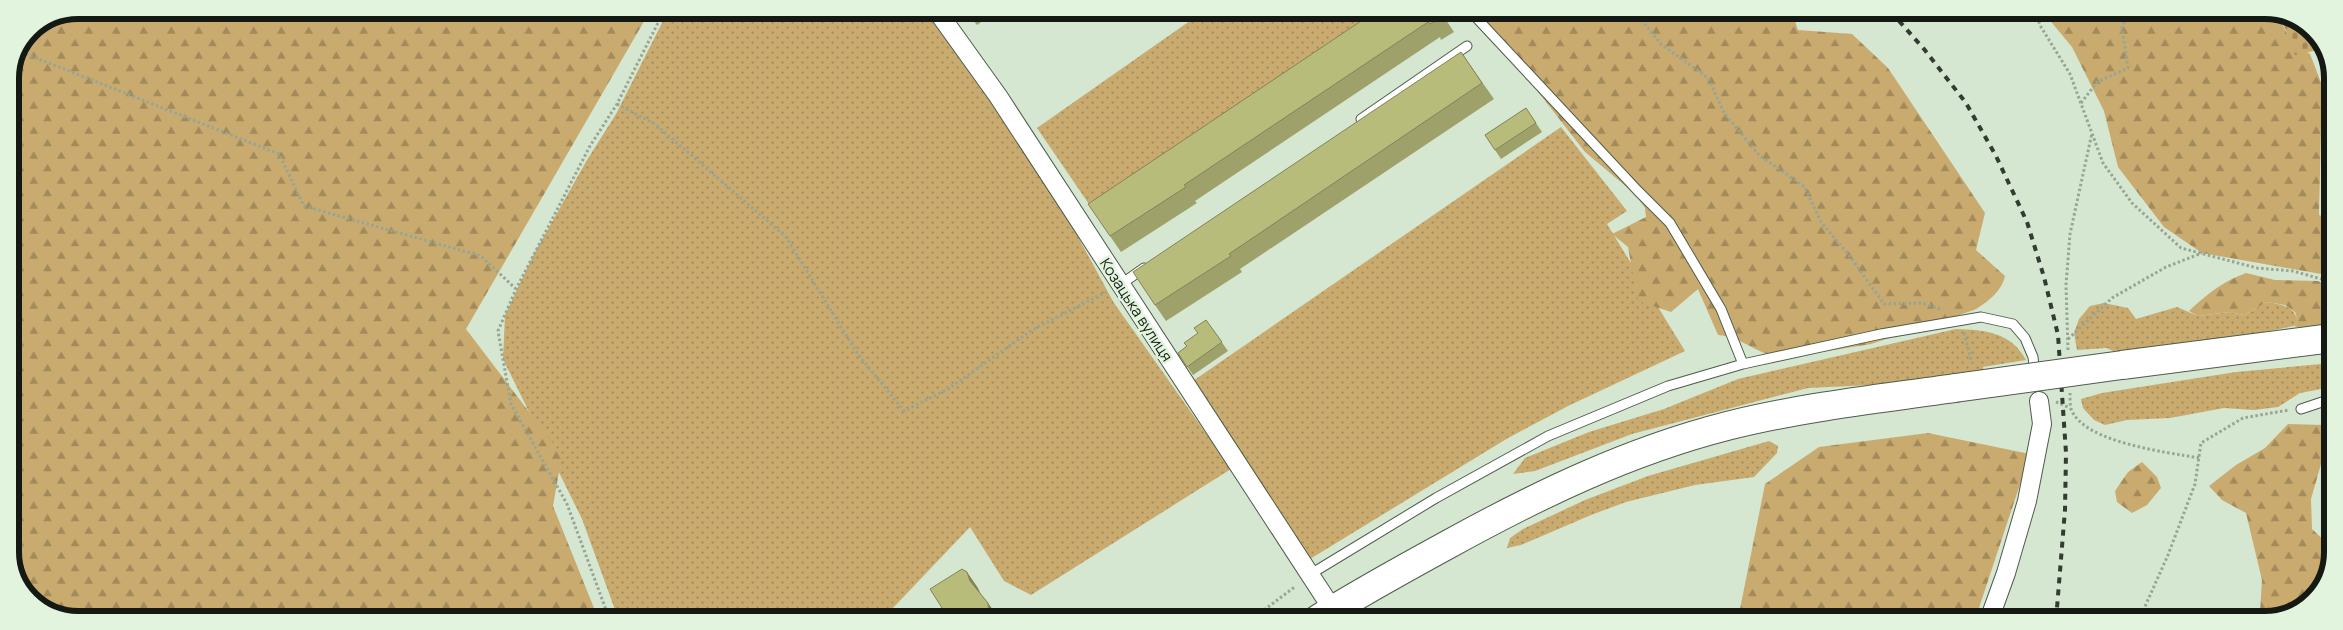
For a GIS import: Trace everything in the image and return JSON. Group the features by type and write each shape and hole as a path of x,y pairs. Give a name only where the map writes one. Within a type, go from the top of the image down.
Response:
{"main road":[{"path":"1330,611 1509,511 1621,459 1727,426 1964,380 2122,365 2324,339"}],"street":[{"name":"Козацька вулиця","path":"943,19 998,96 1310,576 1324,611"},
{"path":"1992,611 2027,501 2042,424 2039,401"}],"lane":[{"path":"1477,19 1638,191 1670,222 1721,310 1743,364"},
{"path":"1352,126 1467,46"},
{"path":"1120,285 1154,261"},
{"path":"1310,576 1436,498 1548,436 1668,386 1743,364 1881,334 1981,317 2013,324 2025,338 2033,358 2039,401"},
{"path":"2301,409 2324,402"}],"path":[{"path":"606,611 567,504 511,404 498,331 516,289 590,146 617,104 660,19"},
{"path":"1641,19 1661,44 1708,78 1724,113 1759,155 1805,187 1821,222 1849,255 1884,304 1922,303 1965,320 1964,380"},
{"path":"2038,19 2041,27 2070,74 2103,163 2132,204 2181,248 2256,268 2293,271 2324,280"},
{"path":"2081,103 2097,82 2128,68 2122,27 2125,19"},
{"path":"24,53 279,154 304,206 481,256 516,289"},
{"path":"617,104 655,124 786,237 857,353 904,411 948,389 1032,330 1120,285"},
{"path":"2069,359 2066,285 2070,234 2092,133"},
{"path":"2068,340 2112,298 2166,267 2202,253"},
{"path":"2070,389 2071,408 2080,421 2117,442 2199,458"},
{"path":"2143,611 2168,555 2195,484 2201,443 2243,418 2301,409"},
{"path":"1263,611 1310,576"}],"green space":[{"path":"78,19 645,19 466,329 562,455 553,506 595,611 70,611 55,607 39,597 25,578 19,556 19,78 23,55 36,36 55,23"},
{"path":"664,19 936,19 1041,169 1114,303 1231,469 1031,595 1004,581 970,527 889,611 615,611 582,519 503,359 505,315 534,254 587,160 616,114"},
{"path":"1193,19 1370,19 1093,210 1037,128"},
{"path":"1481,19 1794,19 1798,30 1852,34 1888,68 1985,213 1976,250 2005,276 1997,292 1974,310 1871,344 1785,358 1776,357 1736,339 1718,335 1698,289 1671,312 1641,302 1637,297 1628,247 1612,234 1646,217 1645,208 1635,194 1585,152"},
{"path":"2049,19 2273,19 2281,21 2291,41 2310,54 2322,85 2319,215 2324,217 2324,275 2202,253 2164,227 2118,167 2104,111 2072,47"},
{"path":"2283,22 2304,33 2317,50 2295,55"},
{"path":"1561,127 1627,211 1607,224 1685,351 1568,406 1508,438 1310,559 1190,383"},
{"path":"2246,273 2275,280 2318,281 2324,284 2324,323 2321,327 2303,329 2294,326 2298,321 2295,312 2285,305 2267,302 2244,315 2229,312 2198,316 2189,311 2215,289"},
{"path":"2267,302 2290,309 2298,321 2294,326 2214,342 2113,351 2107,348 2077,350 2074,333 2079,319 2090,306 2104,303 2128,308 2136,319 2177,307 2198,316 2229,312 2244,315"},
{"path":"1956,329 1977,330 1996,334 2013,343 2026,360 1983,367 1984,371 1872,385 1808,388 1632,434 1535,471 1513,474 1525,458 1589,432 1664,409 1738,379"},
{"path":"2324,364 2324,388 2300,393 2278,407 2254,410 2224,408 2170,418 2127,420 2105,425 2094,420 2083,408 2081,399 2102,393 2236,372"},
{"path":"2288,424 2324,425 2323,457 2311,499 2312,529 2324,540 2324,560 2320,575 2307,594 2301,599 2284,608 2273,611 2260,611 2262,580 2246,513 2222,500 2209,486 2236,465 2265,448"},
{"path":"1928,433 2030,454 1978,611 1740,611 1765,484 1819,447"},
{"path":"1769,441 1778,446 1777,453 1754,477 1695,485 1626,502 1521,545 1507,548 1510,538 1523,529 1585,500 1648,476"},
{"path":"2142,462 2157,477 2161,488 2147,505 2132,513 2117,502 2115,491 2128,472"}],"building":[{"path":"1364,19 1438,19 1430,24 1428,22 1184,185 1186,187 1110,236 1088,204"},
{"path":"1461,52 1482,83 1229,254 1231,256 1155,305 1133,272"},
{"path":"1526,108 1536,123 1495,150 1485,135"},
{"path":"1206,320 1222,342 1187,367 1178,353 1187,346 1184,343 1198,333 1194,328"},
{"path":"962,569 967,572 970,581 988,603 988,611 944,611 930,589"}],"railway":[{"path":"1897,19 1924,49 1966,103 1996,156 2027,222 2044,277 2058,335 2066,453 2065,510 2057,611"}]}
